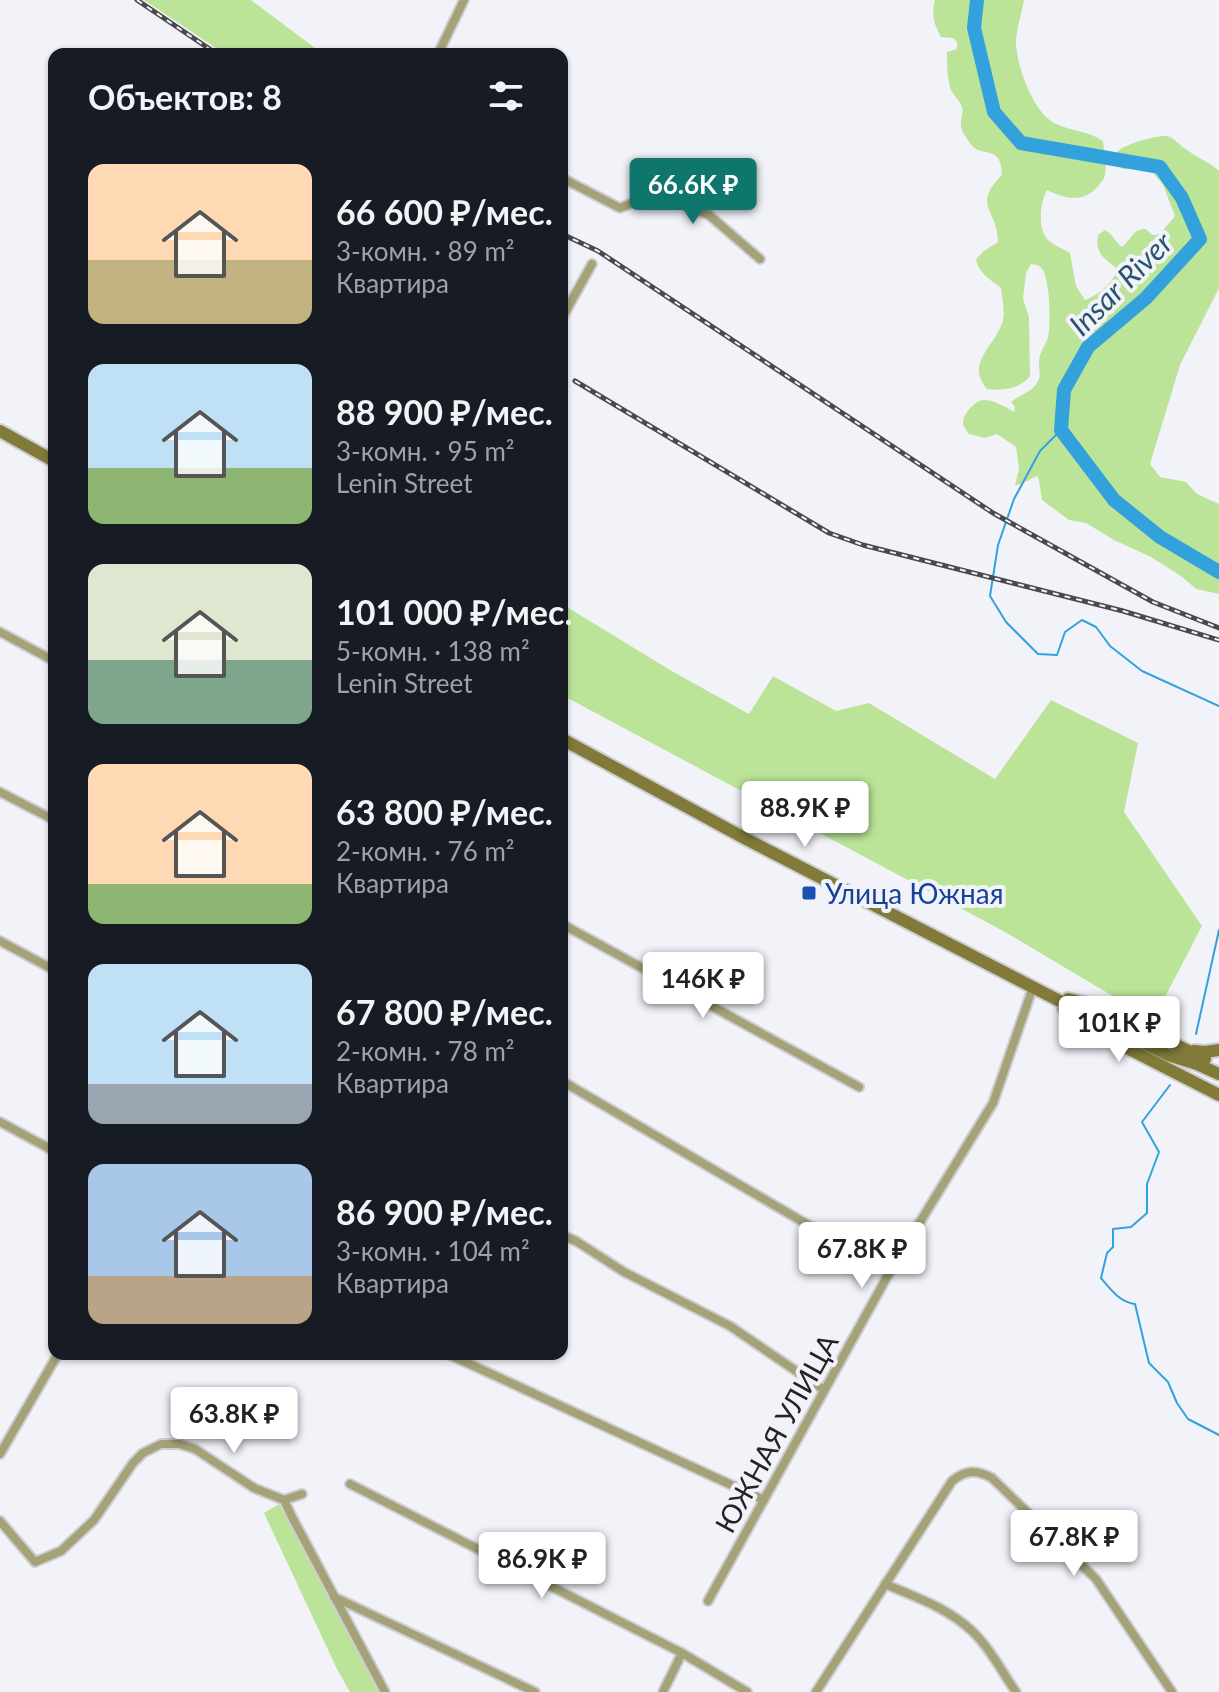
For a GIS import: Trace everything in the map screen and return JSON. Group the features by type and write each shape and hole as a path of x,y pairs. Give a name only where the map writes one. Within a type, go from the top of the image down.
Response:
{"main road":[{"path":"0,431 48,458"},
{"path":"568,742 746,839 1046,994 1168,1055 1219,1074"},
{"path":"1046,994 1093,1005 1219,1066"},
{"path":"1046,994 1086,1027 1219,1095"},
{"path":"1184,1050 1219,1050"},
{"path":"1168,1055 1219,1087"}],"street":[{"path":"441,48 464,0"},
{"path":"568,181 620,208 657,193 709,215 760,259"},
{"path":"568,307 592,264"},
{"path":"0,632 48,658"},
{"path":"0,792 48,817"},
{"path":"568,927 859,1087"},
{"path":"0,941 48,967"},
{"name":"ЮЖНАЯ УЛИЦА","path":"708,1601 893,1266 993,1103 1033,987"},
{"path":"568,1085 810,1226 893,1266"},
{"path":"0,1122 48,1148"},
{"path":"568,1238 624,1272 730,1326 824,1390"},
{"path":"0,1454 55,1360"},
{"path":"461,1360 764,1500"},
{"path":"0,1521 35,1562 61,1551 94,1520 133,1463 143,1453 161,1444 179,1444 195,1449 254,1488 284,1500 302,1494"},
{"path":"819,1691 952,1481 971,1471 992,1478 1079,1560 1096,1579 1172,1692"},
{"path":"350,1484 682,1653 747,1692"},
{"path":"284,1500 385,1692"},
{"path":"885,1584 938,1607 972,1631 1016,1692"},
{"path":"333,1597 535,1692"},
{"path":"663,1692 682,1653"}],"green space":[{"path":"144,0 251,0 315,48 216,48"},
{"path":"935,0 1024,0 1016,43 1019,64 1034,100 1056,124 1103,141 1106,170 1099,185 1087,195 1074,198 1047,190 1041,208 1042,229 1050,242 1070,253 1076,286 1085,300 1102,290 1116,274 1115,267 1099,250 1098,235 1105,230 1122,247 1141,229 1152,235 1160,234 1175,216 1163,185 1148,167 1123,169 1116,164 1117,152 1140,141 1166,136 1219,171 1219,288 1180,365 1150,464 1160,477 1186,482 1197,494 1219,504 1219,594 1196,589 1151,557 1086,523 1069,520 1042,500 1037,476 1015,485 1019,469 1016,447 997,434 985,438 969,434 964,426 965,416 977,402 992,401 1014,412 1011,402 1037,383 1040,357 1048,337 1049,302 1045,275 1039,266 1031,264 1026,273 1023,299 1029,317 1030,376 1011,388 987,389 981,379 980,362 1000,329 1004,309 1001,288 982,272 976,259 998,242 987,201 993,185 1002,175 1001,165 995,155 974,148 962,131 962,107 951,90 948,71 947,52 957,49 957,42 953,38 941,37 934,19"},
{"path":"568,608 749,714 773,676 836,711 869,703 995,779 1051,700 1138,743 1124,812 1202,926 1153,1020 1005,932 568,698"},
{"path":"279,1504 380,1692 350,1692 337,1669 264,1513"}],"waterway":[{"name":"Insar River","path":"977,0 974,28 994,112 1021,143 1160,167 1182,198 1200,239 1146,298 1088,347 1064,390 1061,430 1114,500 1160,537 1219,572"},
{"path":"1061,430 1040,451 1014,499 998,545 990,596 1006,622 1038,654 1057,655 1065,632 1082,620 1096,627 1110,646 1142,671 1219,706"},
{"path":"1196,1034 1219,930"},
{"path":"1170,1085 1142,1122 1159,1152 1147,1184 1147,1213 1131,1227 1113,1229 1113,1247 1107,1253 1101,1278 1120,1298 1135,1304 1149,1363 1168,1382 1188,1419 1219,1435"}],"railway":[{"path":"137,0 208,48"},
{"path":"568,237 598,251 993,513 1153,602 1219,628"},
{"path":"575,381 829,533 863,545 1123,611 1219,640"}],"place":[{"name":"Улица Южная","path":"809,893"}]}
